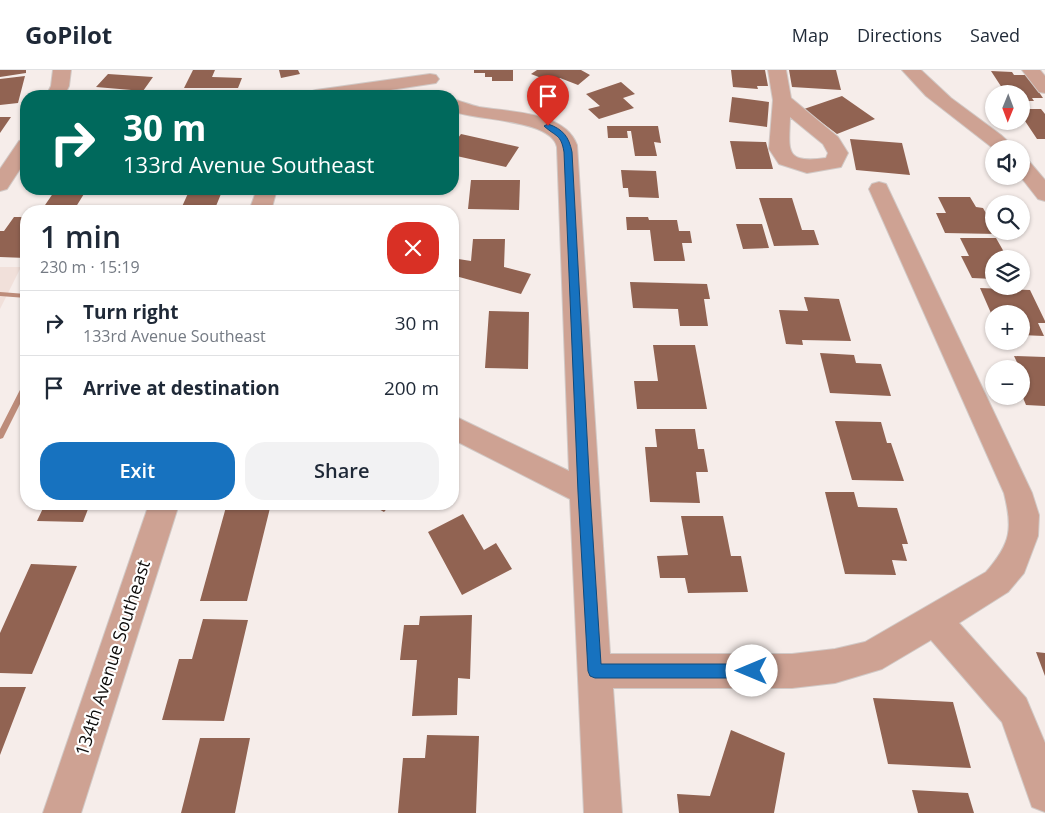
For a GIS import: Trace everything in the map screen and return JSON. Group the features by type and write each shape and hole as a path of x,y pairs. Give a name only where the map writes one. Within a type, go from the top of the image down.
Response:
{"street":[{"path":"58,90 62,70"},
{"path":"777,70 782,100"},
{"path":"911,70 923,86 946,106 993,140"},
{"path":"1031,70 1045,88"},
{"path":"349,90 430,75 438,90"},
{"path":"459,107 472,112 531,121 548,126 561,134 566,141 603,813"},
{"path":"0,184 20,154"},
{"path":"1030,175 1045,194"},
{"path":"595,671 792,671 835,666 870,657 997,582 1013,563 1024,536 1024,515 1018,493 879,189"},
{"path":"459,430 584,492"},
{"name":"134th Avenue Southeast","path":"62,813 162,510"},
{"path":"935,620 1014,710 1045,794"}],"shaded area":[{"path":"0,267 20,267 20,269 0,309"}],"building":[{"path":"0,70 26,70 26,73 0,77"},
{"path":"193,70 215,70 212,77 242,78 238,88 184,88"},
{"path":"279,70 298,70 300,74 281,78"},
{"path":"474,70 513,70 513,81 492,81 492,77 485,77 485,73 474,73"},
{"path":"537,70 581,70 590,75 578,85 560,78 554,83 531,74"},
{"path":"731,70 765,70 768,86 757,86 758,89 733,87"},
{"path":"789,70 836,70 841,90 792,87"},
{"path":"991,71 1027,75 1043,98 1032,98 1034,101 1030,101 1030,85 1000,85"},
{"path":"108,74 153,77 144,90 96,87"},
{"path":"25,76 18,103 0,105 0,79"},
{"path":"621,82 635,94 623,98 634,108 599,119 588,109 600,106 586,94"},
{"path":"842,96 875,119 837,134 804,109"},
{"path":"732,97 769,102 767,127 729,122"},
{"path":"1030,109 1041,109 1045,114 1045,139 1037,139 1030,128"},
{"path":"0,117 11,117 0,133"},
{"path":"607,126 658,126 661,143 654,142 657,156 635,156 631,131 627,131 628,138 608,138"},
{"path":"461,134 519,147 506,167 459,157 459,137"},
{"path":"850,139 902,143 910,175 856,170"},
{"path":"730,141 766,142 773,169 736,169"},
{"path":"621,170 656,171 659,198 629,197 628,188 623,188"},
{"path":"471,180 520,180 519,210 468,209"},
{"path":"52,195 83,195 77,205 45,205"},
{"path":"187,195 221,195 216,205 183,205"},
{"path":"938,197 970,197 976,207 983,208 985,211 985,234 945,233 936,213 946,213"},
{"path":"759,198 792,198 802,230 814,230 819,245 774,246"},
{"path":"14,217 20,217 20,258 0,257 0,231 4,231"},
{"path":"626,217 648,217 649,220 677,220 679,231 690,231 692,243 682,243 685,261 654,261 650,230 627,230"},
{"path":"736,224 762,224 769,248 743,249"},
{"path":"960,238 997,240 1003,250 985,250 985,279 972,278 961,256 969,256"},
{"path":"473,239 505,239 504,267 531,274 521,294 459,277 459,259 471,261"},
{"path":"630,282 707,284 710,299 704,299 708,326 680,326 678,309 633,308"},
{"path":"980,288 985,288 985,295 1030,295 1030,290 1045,321 1045,323 1038,323 1044,336 1030,335 1030,305 987,305"},
{"path":"804,297 839,299 851,341 802,340 803,345 786,344 779,310 808,311"},
{"path":"489,311 529,312 528,369 485,368"},
{"path":"653,345 695,345 707,409 637,409 634,381 658,381"},
{"path":"820,353 854,355 856,363 881,364 891,396 830,393"},
{"path":"1014,356 1045,357 1045,406 1026,405 1030,405 1030,360 1016,360"},
{"path":"835,421 881,422 887,443 891,443 904,481 852,480"},
{"path":"655,429 695,429 698,449 704,449 708,472 696,472 700,503 650,502 645,447 657,447"},
{"path":"825,492 854,492 858,507 897,508 908,544 902,544 907,561 892,560 896,575 845,574"},
{"path":"42,510 88,510 83,522 37,521"},
{"path":"225,510 270,510 247,601 200,601"},
{"path":"463,514 484,550 496,543 512,569 462,595 428,532"},
{"path":"681,516 723,516 731,556 741,556 748,592 688,593 685,578 660,578 657,556 688,555"},
{"path":"31,564 77,566 32,674 0,673 0,633"},
{"path":"472,615 470,679 458,678 457,715 412,716 417,660 400,660 404,625 419,625 420,616"},
{"path":"203,619 248,620 224,721 162,720 179,659 192,659"},
{"path":"1036,652 1045,653 1045,676"},
{"path":"0,687 26,687 0,755"},
{"path":"873,698 953,702 971,768 888,764"},
{"path":"731,730 785,753 774,813 679,813 677,794 710,796"},
{"path":"427,735 479,736 476,813 398,813 403,758 425,758"},
{"path":"200,738 250,738 235,813 181,813"},
{"path":"912,790 968,793 974,813 918,813"}],"waterway":[{"path":"0,294 20,296"},
{"path":"0,436 20,398"}],"route":[{"path":"548,126 561,134 566,141 568,152 584,492 595,671 752,671"}]}
